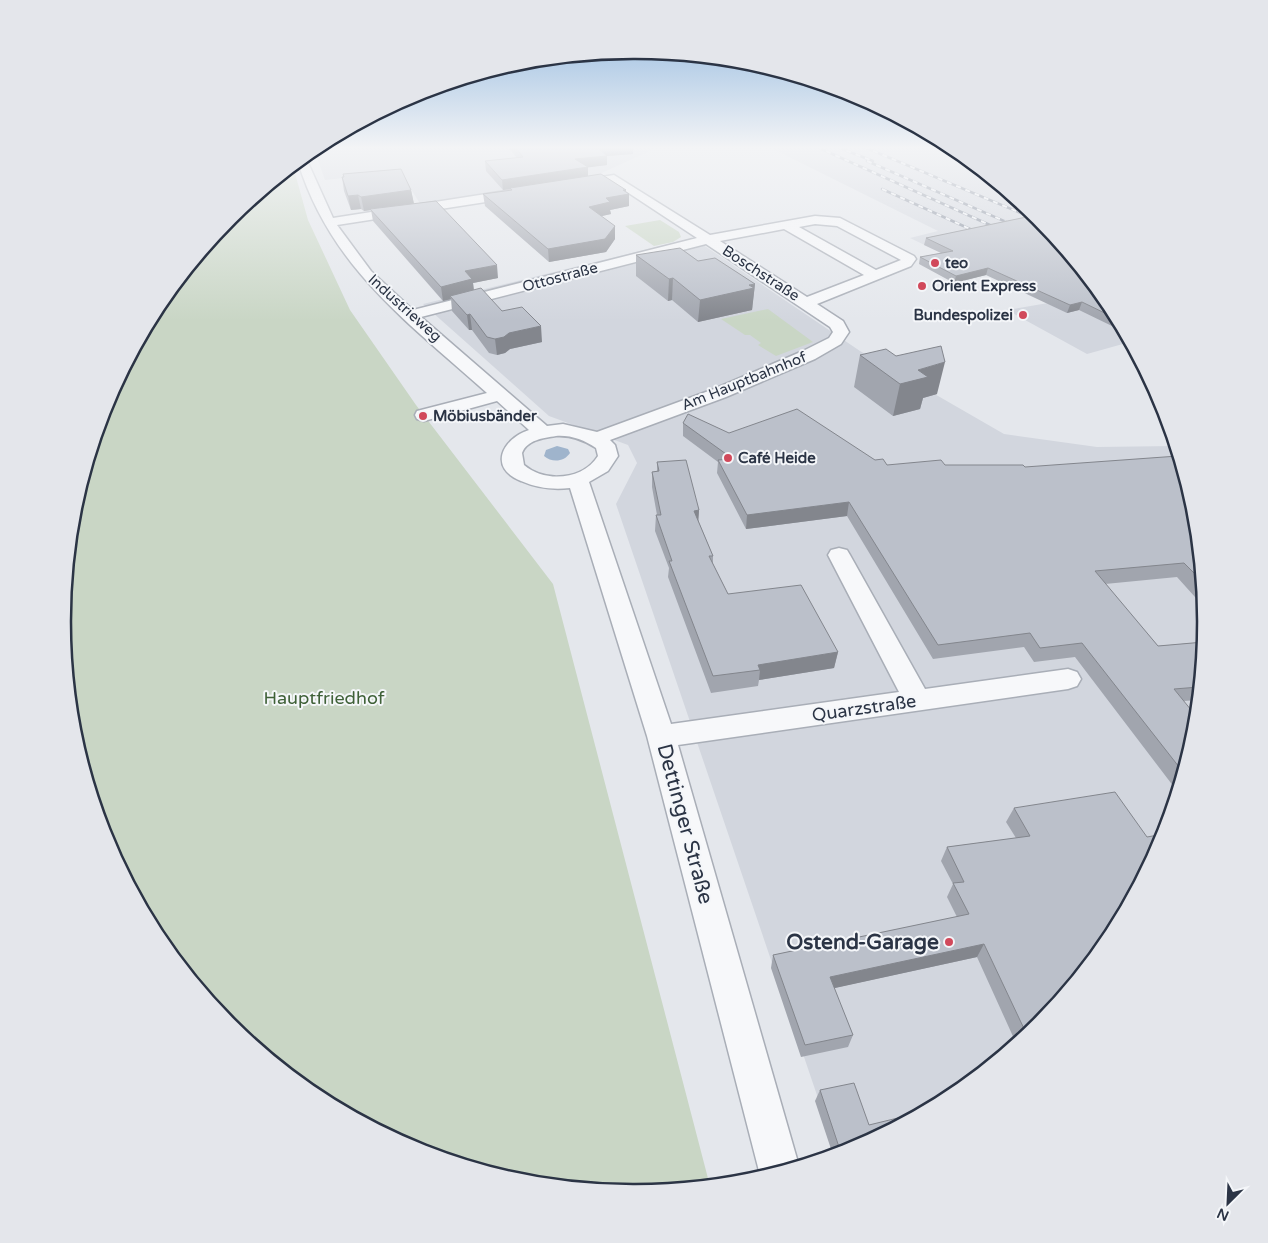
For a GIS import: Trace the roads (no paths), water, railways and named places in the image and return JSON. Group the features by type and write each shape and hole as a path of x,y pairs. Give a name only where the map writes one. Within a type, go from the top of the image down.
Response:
{"street":[{"name":"Industrieweg","path":"321,205 345,248 363,270 542,432"},
{"path":"330,222 441,205"},
{"name":"Boschstraße","path":"656,205 806,303"},
{"name":"Ottostraße","path":"412,315 709,239 816,220 888,270"},
{"path":"801,222 888,270"},
{"path":"786,225 888,270"},
{"path":"806,303 888,270"},
{"name":"Am Hauptbahnhof","path":"597,438 720,393 844,341 837,324 806,303"},
{"path":"424,415 500,395"},
{"path":"563,430 582,432 597,438 608,451 608,461 600,470 578,480 552,482 532,479 519,472 512,464 511,454 517,444 526,438 542,432 563,430"},
{"name":"Dettinger Straße","path":"578,480 661,736 778,1165"},
{"path":"839,555 917,700"},
{"name":"Quarzstraße","path":"661,736 1068,679"}],"water":[{"path":"557,446 568,449 570,453 558,461 544,456 546,450"}],"railway":[{"path":"917,205 981,234"},
{"path":"946,205 1001,230"},
{"path":"968,205 1018,227"},
{"path":"1002,205 1021,213"}],"place":[{"name":"teo","path":"935,263"},
{"name":"Orient Express","path":"922,286"},
{"name":"Bundespolizei","path":"1023,315"},
{"name":"Möbiusbänder","path":"423,416"},
{"name":"Café Heide","path":"728,458"},
{"name":"Ostend-Garage","path":"949,942"}],"park label":[{"name":"Hauptfriedhof","path":"324,698"}]}
